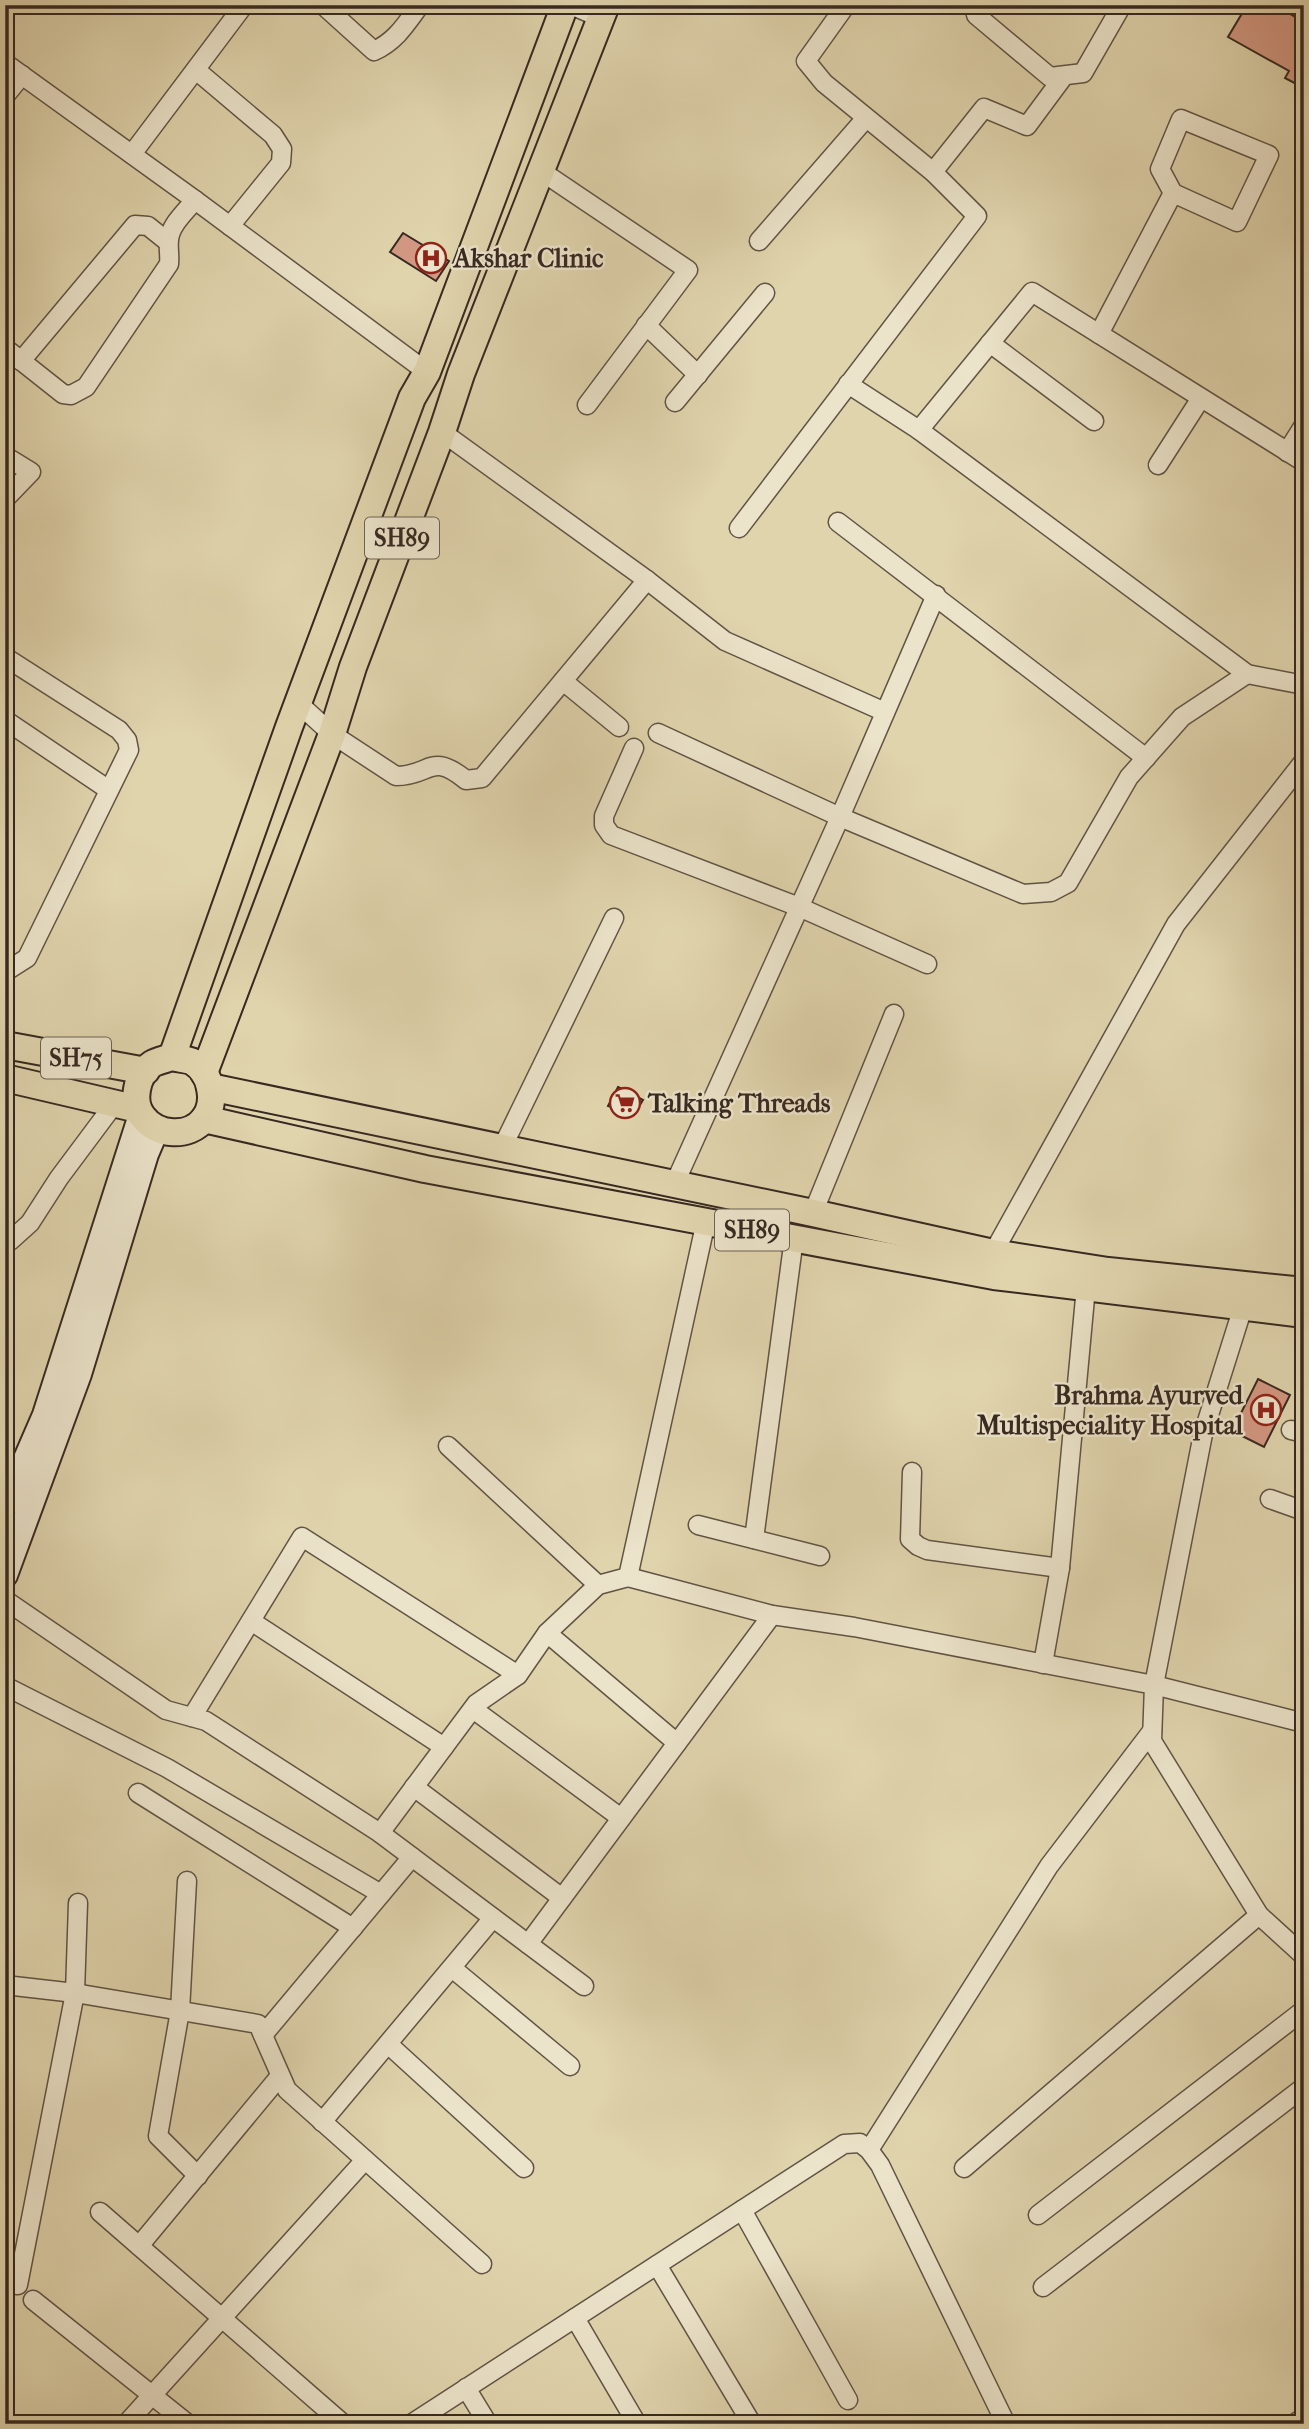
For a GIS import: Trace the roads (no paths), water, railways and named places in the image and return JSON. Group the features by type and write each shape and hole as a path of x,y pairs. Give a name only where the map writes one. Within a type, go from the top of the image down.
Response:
{"main road":[{"name":"SH89","path":"172,1057 298,703 412,398 427,372 565,5"},
{"name":"SH89","path":"604,12 461,373 442,432 353,667 332,734 207,1080 502,1148 993,1253 1108,1271 1304,1291"},
{"name":"SH75","path":"5,1045 146,1071"},
{"path":"172,1057 193,1062 207,1080 212,1099 204,1119 187,1131 165,1132 138,1114 138,1081 146,1071 152,1064 172,1057"},
{"name":"SH75","path":"5,1078 138,1114"},
{"name":"SH89","path":"204,1119 425,1169 994,1276 1304,1314"}],"street":[{"path":"132,155 244,5"},
{"path":"323,5 374,51 389,44 421,5"},
{"path":"571,5 604,12"},
{"path":"739,528 977,216 933,172 824,83 806,61 846,5"},
{"path":"976,15 1050,78 1083,73 1122,5"},
{"path":"5,63 427,372"},
{"path":"195,70 273,135 282,149 281,163 230,226"},
{"path":"5,96 22,75"},
{"path":"933,172 984,108 1027,126 1064,76"},
{"path":"759,241 866,118"},
{"path":"1181,119 1269,155 1237,222 1173,193 1160,169 1181,119"},
{"path":"541,171 688,270 587,405"},
{"path":"1099,334 1173,193"},
{"path":"5,348 63,394 71,396 86,387 169,264 168,242 172,229 195,200"},
{"path":"21,361 135,225 148,226 168,242"},
{"path":"919,430 1032,292 1304,462"},
{"path":"675,402 765,293"},
{"path":"646,325 698,375"},
{"path":"990,343 1094,421"},
{"path":"848,384 919,430 1247,674 1304,685"},
{"path":"1158,465 1201,398"},
{"path":"1287,452 1304,425"},
{"path":"442,432 647,580 724,641 885,712"},
{"path":"5,456 31,472 5,499"},
{"path":"838,522 1146,758"},
{"path":"298,703 332,734 396,776 409,776 434,765 444,766 466,780 482,778 647,580"},
{"path":"674,1185 840,817 936,595"},
{"path":"5,657 118,730 127,740 128,750 27,958 5,972"},
{"path":"658,733 840,817 1023,894 1051,892 1068,883 1129,777 1182,717 1247,674"},
{"path":"563,681 619,727"},
{"path":"5,720 109,790"},
{"path":"634,748 604,816 604,825 611,835 799,907 926,964"},
{"path":"993,1253 1176,924 1302,766"},
{"path":"502,1148 614,918"},
{"path":"813,1213 894,1014"},
{"path":"5,1240 10,1241 30,1223 59,1178 138,1114"},
{"path":"5,1507 45,1415 138,1114"},
{"path":"5,1575 79,1374 146,1154 138,1114"},
{"path":"628,1577 706,1221"},
{"path":"754,1539 793,1237"},
{"path":"1043,1664 1060,1569 1086,1287"},
{"path":"1243,1307 1203,1434 1154,1685 1152,1741 1259,1914 1304,1956"},
{"path":"448,1446 598,1585"},
{"path":"912,1472 911,1538 918,1546 927,1550 1060,1569"},
{"path":"1270,1499 1304,1511"},
{"path":"698,1525 820,1556"},
{"path":"192,1717 302,1537 519,1675"},
{"path":"380,1833 473,1709 519,1675 547,1633 598,1585 628,1577 772,1615 854,1627 1154,1685 1304,1723"},
{"path":"5,1600 166,1710 206,1721 380,1833 584,1986"},
{"path":"528,1944 772,1615"},
{"path":"251,1621 444,1747"},
{"path":"547,1633 677,1742"},
{"path":"5,1686 167,1768 381,1894"},
{"path":"473,1709 621,1818"},
{"path":"869,2150 1049,1866 1152,1731"},
{"path":"414,1787 562,1898"},
{"path":"138,1793 352,1928"},
{"path":"263,2035 412,1857"},
{"path":"187,1881 180,2011 158,2136 198,2176"},
{"path":"5,2283 18,2285 75,1993 78,1903"},
{"path":"964,2168 1259,1914"},
{"path":"322,2122 493,1918"},
{"path":"452,1968 570,2066"},
{"path":"5,1985 75,1993 258,2024 286,2091 482,2264"},
{"path":"1038,2215 1304,2010"},
{"path":"388,2044 524,2168"},
{"path":"139,2246 281,2076"},
{"path":"1043,2287 1304,2087"},
{"path":"411,2424 433,2418 466,2388 844,2144 860,2143 880,2165 1006,2424"},
{"path":"126,2424 365,2160"},
{"path":"741,2210 848,2400"},
{"path":"100,2212 341,2422"},
{"path":"657,2264 752,2424"},
{"path":"33,2300 188,2424"},
{"path":"575,2318 637,2424"},
{"path":"466,2388 488,2424"},
{"path":"1294,2424 1304,2417"}],"place":[{"name":"Akshar Clinic","path":"431,258"},
{"name":"Talking Threads","path":"625,1103"},
{"name":"Brahma Ayurved Multispeciality Hospital","path":"1266,1410"}]}
